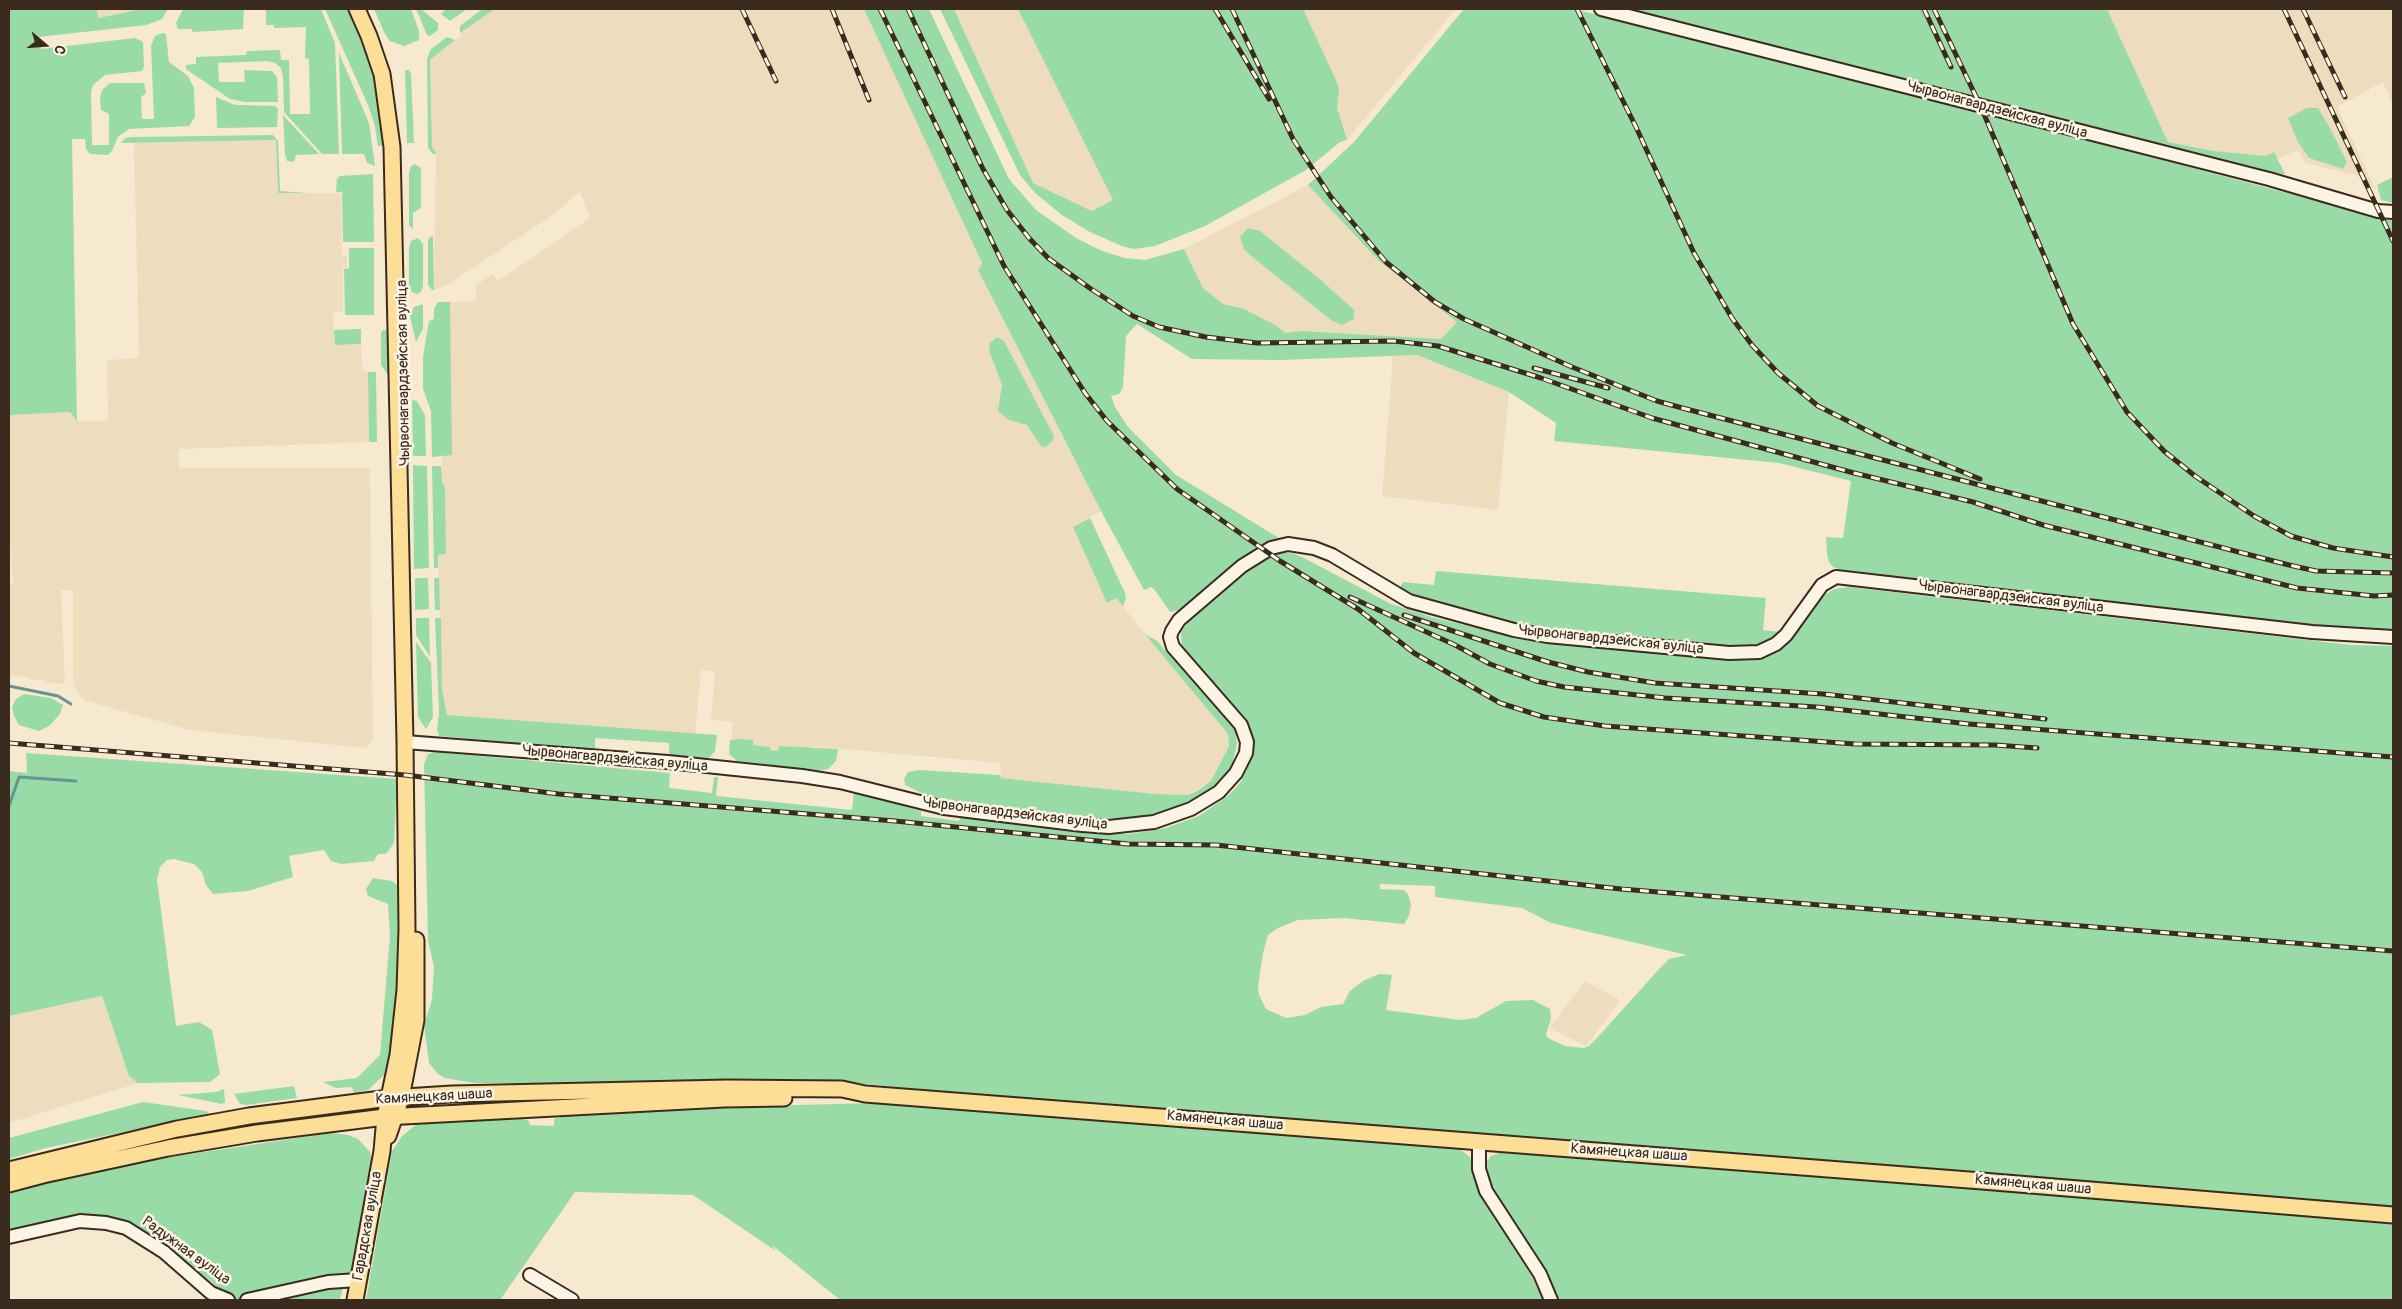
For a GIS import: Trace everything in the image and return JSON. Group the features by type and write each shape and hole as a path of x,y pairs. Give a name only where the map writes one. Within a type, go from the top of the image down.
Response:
{"main road":[{"name":"Чырвонагвардзейская вуліца","path":"357,9 369,36 382,74 392,146 417,1004 410,1056 395,1098 391,1117"},
{"name":"Чырвонагвардзейская вуліца","path":"366,9 390,71 399,130 408,742"},
{"name":"Камянецкая шаша","path":"9,1170 177,1129 249,1116 395,1098 452,1094 727,1088 842,1089 865,1094 2393,1215"},
{"name":"Камянецкая шаша","path":"9,1184 114,1159 177,1147 257,1133 391,1117 715,1099 841,1098 865,1094"},
{"name":"Гарадская вуліца","path":"355,1300 382,1151 391,1117"}],"street":[{"name":"Чырвонагвардзейская вуліца","path":"1601,9 2269,178 2378,211 2393,212"},
{"name":"Чырвонагвардзейская вуліца","path":"408,742 668,762 802,776 840,782 944,808 1082,825 1109,827 1154,822 1191,809 1219,792 1236,773 1246,753 1245,733 1241,725 1172,647 1170,637 1172,631 1179,620 1242,566 1271,548 1288,544 1314,548 1332,555 1408,601 1514,630 1547,636 1730,653 1760,652 1776,644 1786,635 1822,585 1836,578 2312,632 2363,637 2393,637"},
{"path":"1479,1142 1479,1169 1486,1191 1540,1274 1551,1300"},
{"name":"Радужная вуліца","path":"9,1237 80,1221 106,1222 126,1228 164,1252 211,1293 228,1300"},
{"path":"530,1275 572,1300"},
{"path":"247,1300 328,1282 358,1280"}],"shaded area":[{"path":"97,9 142,9 98,18"},
{"path":"495,9 865,9 982,263 978,270 1101,511 1073,527 1107,603 1116,598 1228,734 1229,746 1211,781 1188,795 1155,794 1001,778 1000,763 810,746 810,749 779,746 778,751 770,750 770,747 753,745 753,740 731,740 733,722 711,720 715,672 701,670 695,734 447,715 442,689 438,555 446,554 445,488 442,481 442,457 436,456 434,309 438,302 476,301 476,285 493,274 498,281 590,218 580,192 550,217 447,285 434,290 436,152 432,147 430,60 462,35 460,33"},
{"path":"954,9 1018,9 1113,200 1093,211 1033,183"},
{"path":"1301,9 1456,9 1347,140"},
{"path":"2107,9 2393,9 2393,105 2383,82 2337,107 2376,190 2356,175 2305,163 2298,150 2278,159 2273,152 2266,156 2214,151 2168,142"},
{"path":"276,140 278,193 341,193 342,256 347,256 347,267 343,267 343,312 333,312 335,345 361,344 362,370 368,372 369,442 179,449 179,468 370,468 373,740 365,748 190,730 83,700 73,684 73,590 61,590 65,684 46,683 45,680 9,676 9,584 13,584 9,525 9,415 70,412 77,421 108,421 107,360 139,358 134,143"},
{"path":"1308,185 1378,260 1458,322 1441,339 1302,331 1285,333 1244,309 1223,304 1203,288 1184,249"},
{"path":"1417,355 1509,392 1498,510 1382,496 1393,356"},
{"path":"1585,981 1620,1000 1586,1046 1549,1028"},
{"path":"102,996 129,1076 138,1083 9,1123 9,1016"}],"green space":[{"path":"9,9 97,9 98,18 142,9 168,9 162,19 146,25 39,37 41,49 135,38 143,42 144,66 142,71 105,75 93,85 91,93 92,145 109,145 109,114 101,110 100,98 102,90 110,83 144,83 146,93 141,97 142,119 154,119 151,46 155,36 163,33 166,34 169,62 188,76 194,88 195,117 189,126 129,129 118,137 112,151 108,155 90,154 86,149 85,139 72,139 77,421 70,412 9,415"},
{"path":"183,9 244,9 243,29 192,32 192,29 178,29 176,23"},
{"path":"266,9 321,9 335,43 339,154 322,154 284,112 283,76 281,68 275,63 267,61 218,63 219,82 245,82 244,70 272,71 277,77 278,102 245,102 230,99 186,69 186,65 196,64 196,57 246,55 247,51 280,50 281,60 289,60 290,114 310,114 309,59 305,58 306,27 274,28 274,25 266,25"},
{"path":"325,9 351,9 374,66 387,145 378,146 375,126 368,105"},
{"path":"374,9 411,9 419,31 419,40 404,46 390,41"},
{"path":"416,9 421,9 438,23 438,30 430,36 427,35"},
{"path":"446,9 467,9 450,21 441,14"},
{"path":"482,9 495,9 460,33 460,26"},
{"path":"864,9 929,9 1009,179 1036,210 1076,238 1100,250 1124,258 1145,260 1184,249 1203,288 1223,304 1244,309 1275,325 1285,333 1302,331 1441,339 1457,322 1378,260 1308,185 1354,142 1464,9 1574,9 1893,89 2393,221 2393,630 2320,627 1844,571 1833,567 1829,562 1826,537 1843,538 1851,481 1779,463 1554,441 1556,423 1509,392 1417,355 1281,360 1192,359 1137,324 1126,336 1123,387 1119,394 1111,396 1115,407 1128,427 1176,475 1279,538 1263,544 1241,559 1180,610 1170,612 1155,590 1151,587 1144,590 1101,511 978,270 982,263"},
{"path":"940,9 954,9 1033,183 1092,211 1113,200 1018,9 1303,9 1336,80 1339,89 1337,108 1347,140 1340,142 1306,170 1205,226 1155,246 1134,249 1122,246 1090,232 1062,215 1035,193 1020,175"},
{"path":"1632,9 2107,9 2168,142 2214,151 2266,156 2274,152 2285,174 2265,172 1648,15"},
{"path":"447,37 455,40 430,60 432,147 436,152 436,154 433,154 428,148 427,59 431,49"},
{"path":"339,53 369,123 375,166 367,163 364,154 342,154"},
{"path":"405,70 409,70 411,74 414,143 407,143"},
{"path":"216,97 235,105 275,106 278,109 277,127 217,128"},
{"path":"2307,108 2318,108 2330,128 2347,162 2343,169 2309,158 2298,142 2288,118"},
{"path":"283,115 319,154 296,155 294,162 287,161"},
{"path":"273,135 278,141 280,191 307,193 278,193 276,140 121,143 125,138 132,137"},
{"path":"415,164 421,168 421,208 413,213 413,229 409,225 409,173 411,166"},
{"path":"373,174 374,242 343,242 342,192 336,192 337,179 340,176"},
{"path":"2393,177 2393,203 2381,200 2377,185"},
{"path":"1248,228 1260,231 1322,281 1354,310 1354,319 1342,325 1331,320 1250,255 1244,249 1240,237"},
{"path":"433,236 434,290 432,290 428,285 428,242 429,238"},
{"path":"418,238 423,244 423,287 421,292 417,294 412,292 409,287 409,248 411,241"},
{"path":"349,248 374,248 374,315 345,315 344,269 349,268"},
{"path":"438,302 450,302 452,455 432,457 431,411 423,389 423,357 429,321 434,319 434,309"},
{"path":"423,304 423,329 416,342 410,316 414,307"},
{"path":"361,329 361,344 335,345 334,330"},
{"path":"383,330 389,331 390,378 381,365 381,333"},
{"path":"997,337 1004,341 1054,436 1053,440 1046,447 1041,446 1027,425 1009,420 998,411 1002,385 989,350 990,343"},
{"path":"368,372 376,372 377,442 369,442"},
{"path":"412,400 417,401 425,415 426,456 413,456"},
{"path":"413,465 427,466 429,568 414,569"},
{"path":"432,466 441,466 442,481 445,488 446,554 438,555 438,568 434,568"},
{"path":"1090,518 1125,593 1126,598 1123,606 1116,598 1107,603 1073,527"},
{"path":"1280,552 1304,558 1391,604 1435,618 1502,634 1552,643 1729,660 1759,659 1778,652 1786,646 1823,596 1834,589 1849,587 2351,645 2393,646 2393,1209 1899,1166 1012,1098 854,1083 473,1083 445,1078 438,1074 429,1063 424,1025 432,1000 434,966 428,941 424,764 428,754 435,752 670,773 669,788 712,793 714,777 718,777 716,796 852,810 854,791 921,811 921,816 959,821 960,817 1091,834 1129,834 1166,828 1199,816 1229,795 1240,783 1247,769 1253,748 1253,737 1246,718 1182,648 1181,632 1188,622 1248,569 1272,554","holes":["1380,884 1435,886 1435,897 1522,908 1551,923 1687,955 1669,959 1597,1038 1589,1046 1583,1048 1565,1046 1548,1038 1546,1034 1551,1019 1550,1009 1533,1000 1506,1001 1476,1018 1460,1020 1386,1010 1392,975 1379,974 1363,981 1350,991 1343,1004 1321,1007 1305,1015 1286,1018 1266,1009 1259,995 1258,986 1268,935 1278,928 1298,920 1343,918 1404,924 1409,916 1411,905 1408,894 1404,890 1380,889"]},
{"path":"1436,571 1766,598 1763,630 1781,632 1764,644 1733,648 1570,632 1509,622 1432,602 1399,589 1403,582 1434,585"},
{"path":"415,578 428,578 429,609 415,610"},
{"path":"434,578 439,578 440,610 435,610"},
{"path":"416,618 429,618 430,657 416,635"},
{"path":"435,618 441,618 442,689 447,715 717,735 715,751 710,757 704,759 669,757 669,743 595,738 595,750 439,736 437,730 439,711"},
{"path":"1145,634 1157,641 1235,730 1237,743 1232,766 1222,780 1203,795 1164,813 1135,818 1102,819 959,802 928,796 905,785 904,779 908,772 919,770 1000,775 1001,778 1155,794 1188,795 1197,791 1211,781 1229,746 1228,734"},
{"path":"416,642 431,663 433,717 426,729 418,717"},
{"path":"24,694 51,698 63,705 60,714 49,726 39,731 19,725 12,707 16,699"},
{"path":"730,740 753,740 753,745 770,747 770,750 778,751 779,746 838,749 836,761 828,769 818,771 774,768 765,764 737,761 729,754"},
{"path":"26,753 397,779 394,843 386,854 378,854 374,861 341,864 331,861 324,850 289,856 293,877 248,891 213,894 206,885 202,872 194,864 174,859 167,860 160,867 157,880 176,1026 199,1022 212,1030 220,1074 210,1082 138,1083 129,1076 102,996 9,1016 9,771 27,773"},
{"path":"373,878 392,881 397,885 400,895 401,986 391,1057 385,1074 368,1090 354,1093 352,1087 336,1088 323,1082 357,1078 380,1055 390,936 388,904 368,896 366,889"},
{"path":"294,1086 297,1098 246,1105 240,1104 234,1094"},
{"path":"224,1089 225,1102 222,1104 178,1095 216,1092"},
{"path":"143,1102 206,1111 210,1114 46,1148 9,1159 9,1138"},
{"path":"882,1103 1458,1148 1470,1157 1484,1201 1531,1275 1543,1300 840,1300 772,1245 776,1251 693,1195 575,1192 500,1300 366,1300 392,1151 402,1136 423,1119 519,1117 529,1121 530,1125 554,1126 554,1119 576,1113"},
{"path":"331,1133 348,1135 358,1139 370,1152 372,1163 351,1285 343,1287 340,1300 219,1300 213,1283 149,1234 123,1222 9,1234 9,1194 75,1175 164,1158"},
{"path":"1502,1152 1769,1171 2393,1223 2393,1300 1557,1300 1539,1262 1491,1185 1486,1163 1491,1156"}],"waterway":[{"path":"9,686 58,696 71,704"},
{"path":"9,806 19,777 76,781"}],"railway":[{"path":"742,9 776,81"},
{"path":"832,9 869,100"},
{"path":"880,9 1004,266 1085,393 1107,421 1177,489 1280,561 1358,609 1414,653 1500,703 1544,717 1605,726 1855,744 1995,745 2037,748"},
{"path":"908,9 983,169 1007,210 1029,238 1048,258 1091,289 1133,316 1159,327 1206,337 1257,343 1393,341 1438,346 1541,378 1652,418 1854,473 1973,502 2043,525 2297,588 2374,596 2393,595"},
{"path":"1215,9 1269,99"},
{"path":"1232,9 1293,139 1331,197 1386,262 1435,302 1464,319 1572,367 1657,401 1686,409 2289,565 2316,571 2393,573"},
{"path":"1577,9 1636,127 1694,253 1732,318 1752,345 1778,373 1818,406 1892,443 1980,479"},
{"path":"1924,9 1951,67"},
{"path":"1934,9 1981,107 2073,324 2127,412 2164,451 2195,476 2254,516 2291,536 2333,548 2393,557"},
{"path":"2284,9 2393,241"},
{"path":"2303,9 2345,97"},
{"path":"1534,368 1608,388"},
{"path":"1350,597 1455,645 1490,664 1536,681 1564,687 1665,698 1817,707 1969,724 2393,757"},
{"path":"1404,615 1548,662 1588,672 1655,683 1823,694 2045,719"},
{"path":"9,743 405,775 559,794 895,821 1128,844 1216,845 1621,889 2393,951"}]}
